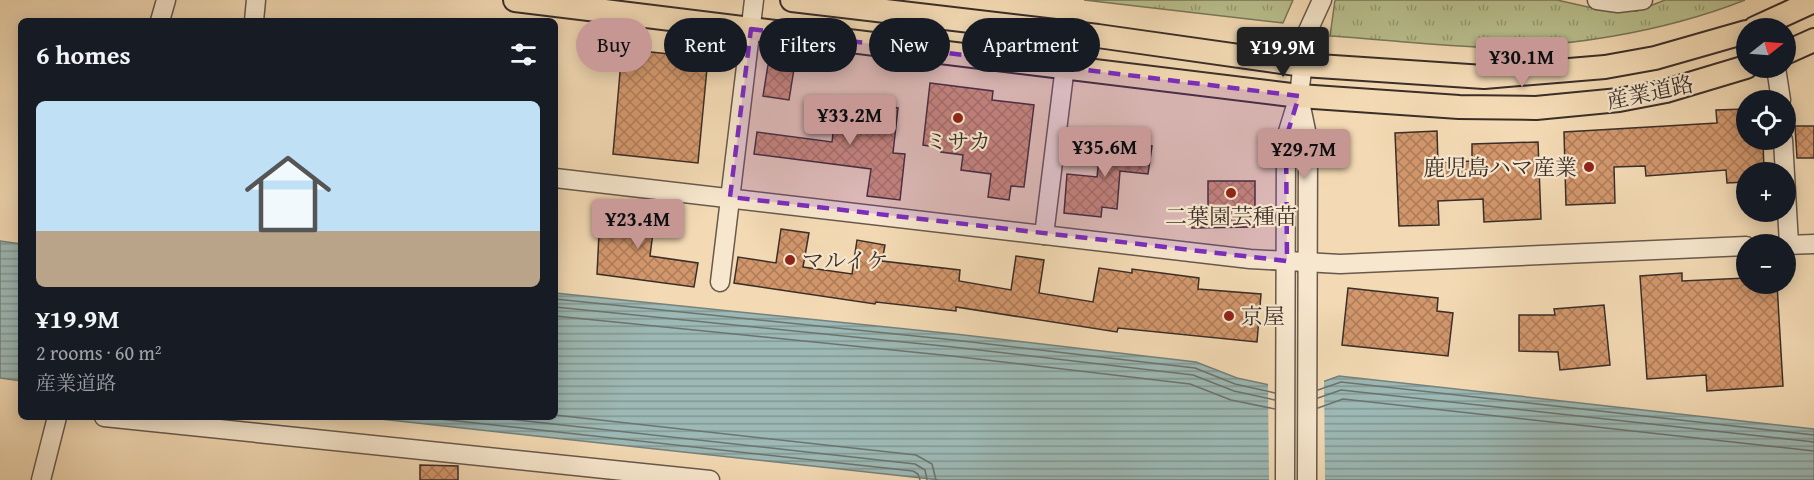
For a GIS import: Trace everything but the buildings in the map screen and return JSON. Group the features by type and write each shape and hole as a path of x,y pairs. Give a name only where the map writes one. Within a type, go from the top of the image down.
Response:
{"main road":[{"name":"産業道路","path":"515,0 962,54"},
{"name":"産業道路","path":"792,0 1098,36 1303,65 1484,77 1557,73 1655,58 1736,35"},
{"path":"1777,18 1814,1"},
{"path":"1796,48 1814,40"},
{"name":"産業道路","path":"1100,70 1299,96 1491,109 1569,106 1666,91 1736,70"}],"street":[{"path":"161,18 166,0"},
{"path":"254,18 256,0"},
{"path":"720,282 754,0"},
{"path":"1285,480 1286,138 1299,96 1306,35 1322,0"},
{"path":"1597,0 1618,3 1642,0"},
{"path":"1044,235 1064,72"},
{"path":"1299,96 1308,140 1307,480"},
{"path":"1784,150 1787,234"},
{"path":"558,178 1250,259 1340,264 1736,246"},
{"path":"1796,244 1814,243"},
{"path":"41,480 56,420"},
{"path":"134,420 710,480"}],"highlighted area":[{"path":"751,29 1299,96 1286,138 1287,261 730,197"}],"green space":[{"path":"1084,0 1293,0 1283,23"},
{"path":"1335,0 1557,0 1597,9 1637,11 1665,0 1745,0 1681,21 1612,36 1543,45 1476,47 1330,36"}],"water":[{"path":"0,241 18,244 18,381 0,378"},
{"path":"558,293 955,334 1196,362 1237,378 1297,391 1339,376 1814,429 1814,480 940,480 390,420 558,420"}],"pier":[{"path":"1324,379 1325,480 1269,480 1268,382 1297,388"}],"place":[{"name":"ミサカ","path":"958,118"},
{"name":"鹿児島ハマ産業","path":"1589,167"},
{"name":"二葉園芸種苗","path":"1231,193"},
{"name":"マルイケ","path":"790,260"},
{"name":"京屋","path":"1229,316"}]}
